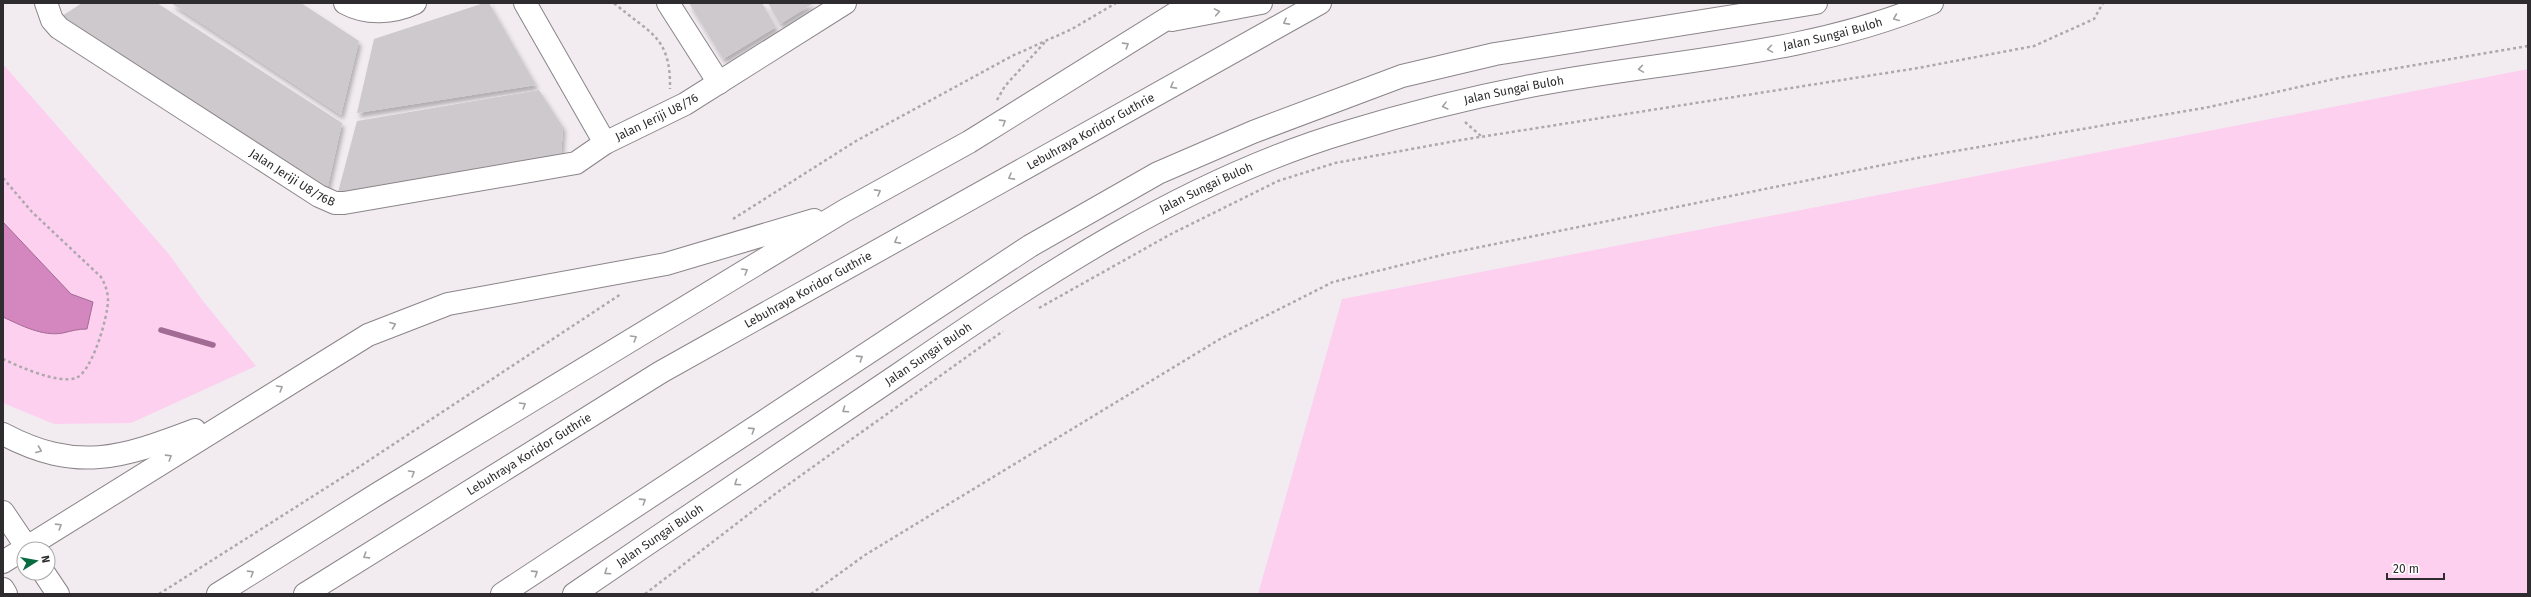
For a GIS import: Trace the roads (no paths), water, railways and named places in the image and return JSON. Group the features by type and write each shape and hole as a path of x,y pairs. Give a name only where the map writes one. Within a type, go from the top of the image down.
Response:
{"main road":[{"name":"Jalan Jeriji U8/76B","path":"46,3 52,20 59,28 319,196 335,203 355,203 562,167 582,161 605,144"},
{"path":"346,3 362,10 383,11 404,8 415,3"},
{"name":"Jalan Jeriji U8/76","path":"525,3 605,144 670,113 845,3"},
{"path":"668,3 719,83"},
{"path":"218,594 379,493 844,211 969,142 1192,3"},
{"path":"1165,21 1261,3"},
{"name":"Lebuhraya Koridor Guthrie","path":"306,594 662,372 1320,3"},
{"path":"502,594 1030,246 1158,173 1253,132 1402,76 1495,54 1816,3"},
{"name":"Jalan Sungai Buloh","path":"574,594 1043,276 1172,201 1268,158 1350,130 1540,84 1796,45 1887,22 1932,3"},
{"path":"38,541 241,412 368,335 448,304 666,264 844,211"},
{"path":"3,434 45,452 75,459 107,457 155,445 241,412"},
{"path":"3,512 22,541"},
{"path":"3,562 16,554"},
{"path":"49,581 58,594"},
{"path":"3,589 6,594"}],"waterway":[{"path":"161,330 213,345"}]}
